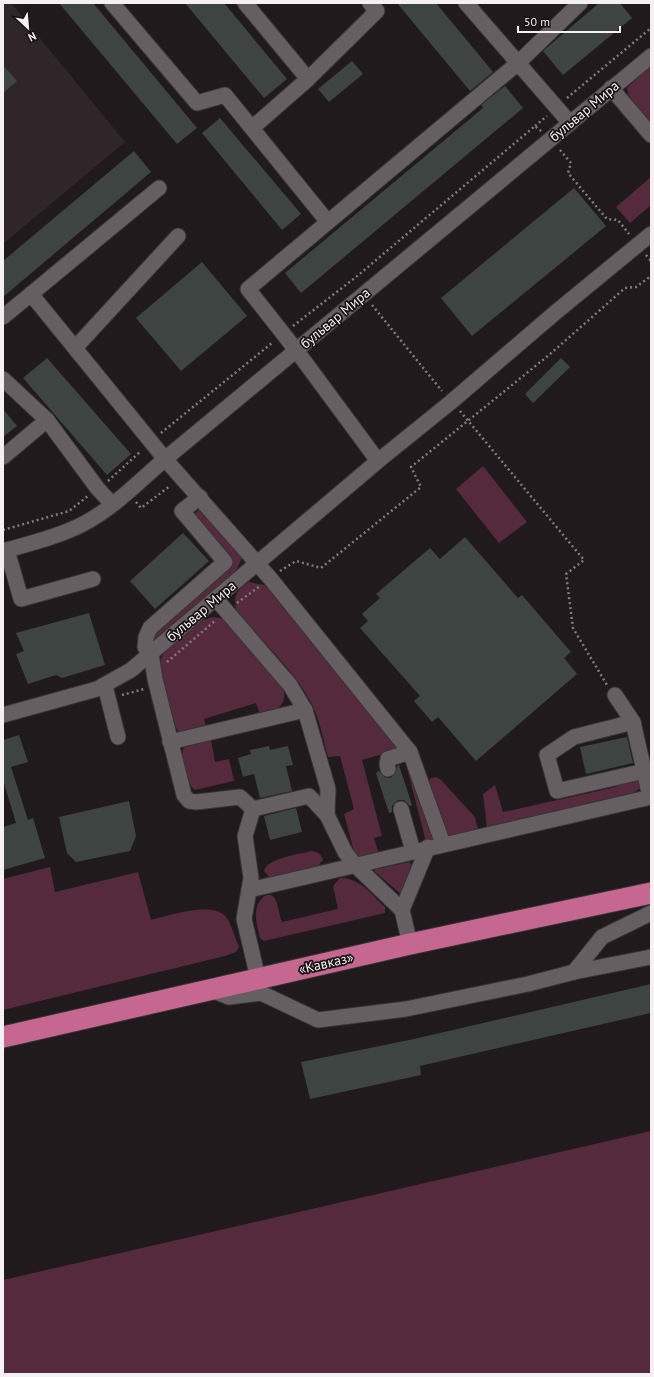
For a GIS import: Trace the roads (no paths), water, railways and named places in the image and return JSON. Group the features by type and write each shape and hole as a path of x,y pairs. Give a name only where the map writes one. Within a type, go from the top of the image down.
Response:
{"highway":[{"name":"«Кавказ»","path":"3,1038 258,978 651,893"}],"street":[{"path":"112,3 197,103 225,95 327,221"},
{"path":"245,3 308,79"},
{"path":"252,128 308,79 377,11 370,3"},
{"path":"466,3 570,123"},
{"path":"378,461 296,350 248,289 327,221 518,63 580,3"},
{"name":"бульвар Мира","path":"5,550 71,530 92,519 112,504 651,56"},
{"path":"611,88 651,135"},
{"path":"3,317 159,188"},
{"name":"бульвар Мира","path":"3,715 107,692 378,461 451,402 556,312 651,234"},
{"path":"75,348 178,236"},
{"path":"31,294 165,459 258,563 410,752 443,844"},
{"path":"3,379 48,420 98,489 112,504"},
{"path":"3,457 48,420"},
{"path":"200,497 182,511 225,562 150,628 145,647 151,654 155,679 184,795 188,801 196,802 240,797 253,809"},
{"path":"5,550 21,599 93,579"},
{"path":"216,598 290,685 305,710 328,789 327,815"},
{"path":"107,692 118,737"},
{"path":"249,890 651,797 633,722 614,695"},
{"path":"170,742 305,710"},
{"path":"633,722 574,737 547,755 557,792 645,771"},
{"path":"388,769 386,764 388,759 410,752"},
{"path":"253,809 309,796 327,815 344,852 355,865 402,910 410,944"},
{"path":"253,809 245,836 251,878 244,919 258,978"},
{"path":"401,809 413,851"},
{"path":"402,910 428,848"},
{"path":"574,972 602,937 651,913"},
{"path":"211,990 229,997 261,993 318,1020 406,1009 528,984 574,972 651,958"}]}
